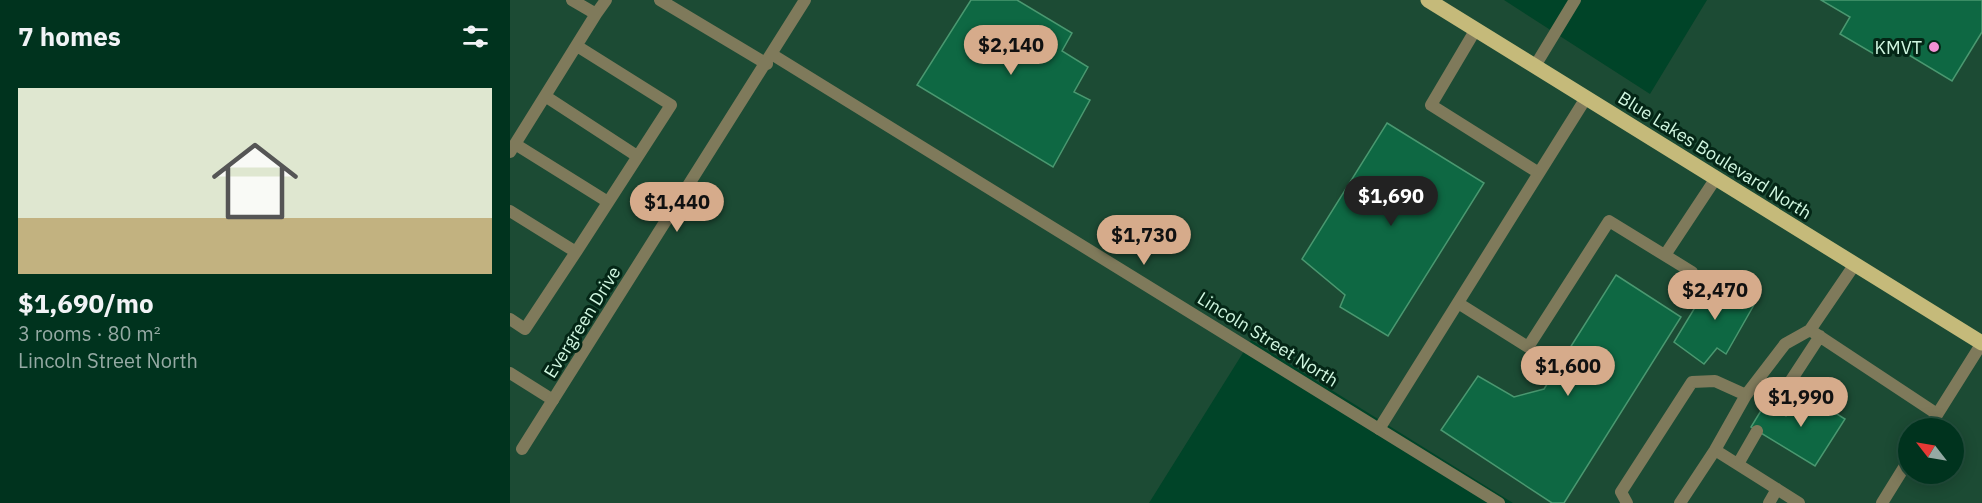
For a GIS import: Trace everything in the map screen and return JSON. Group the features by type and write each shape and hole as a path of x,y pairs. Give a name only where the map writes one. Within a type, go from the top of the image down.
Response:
{"main road":[{"name":"Blue Lakes Boulevard North","path":"1428,0 1982,343"}],"street":[{"path":"572,0 596,15"},
{"path":"606,0 513,148 608,202"},
{"name":"Lincoln Street North","path":"660,0 770,59 1499,503"},
{"name":"Evergreen Drive","path":"522,449 806,0"},
{"path":"1535,66 1575,0"},
{"path":"1476,29 1431,105 1539,173"},
{"path":"510,319 525,329 671,105 577,46"},
{"path":"545,96 637,156"},
{"path":"1379,429 1586,98"},
{"path":"1665,255 1716,178"},
{"path":"510,211 576,252"},
{"path":"1458,303 1528,347 1609,221 1692,272"},
{"path":"1773,408 1855,264"},
{"path":"1680,503 1746,395 1785,344 1815,333"},
{"path":"1815,333 1937,414"},
{"path":"1935,418 1982,343"},
{"path":"510,373 553,400"},
{"path":"1627,503 1621,492 1692,382 1715,381 1746,395"},
{"path":"1738,464 1758,431"},
{"path":"1714,450 1799,503"},
{"path":"1882,503 1898,477"},
{"path":"1769,503 1777,489"}],"shaded area":[{"path":"510,0 1504,0 1650,94 1707,0 1982,0 1982,503 1513,503 1251,340 1149,503 510,503"}],"building":[{"path":"971,0 1017,0 1072,33 1062,51 1088,67 1074,92 1090,100 1053,167 917,85"},
{"name":"KMVT","path":"1821,0 1982,0 1982,32 1952,81 1884,40 1874,54 1840,34 1850,17"},
{"path":"1387,123 1484,183 1388,336 1340,307 1345,295 1302,259"},
{"path":"1616,275 1681,317 1564,503 1552,503 1441,430 1478,376 1514,397 1544,389"},
{"path":"1714,276 1755,303 1726,354 1717,348 1704,364 1674,342"},
{"path":"1802,392 1845,419 1815,466 1751,427 1765,404 1786,416"}],"place":[{"name":"KMVT","path":"1934,47"}]}
